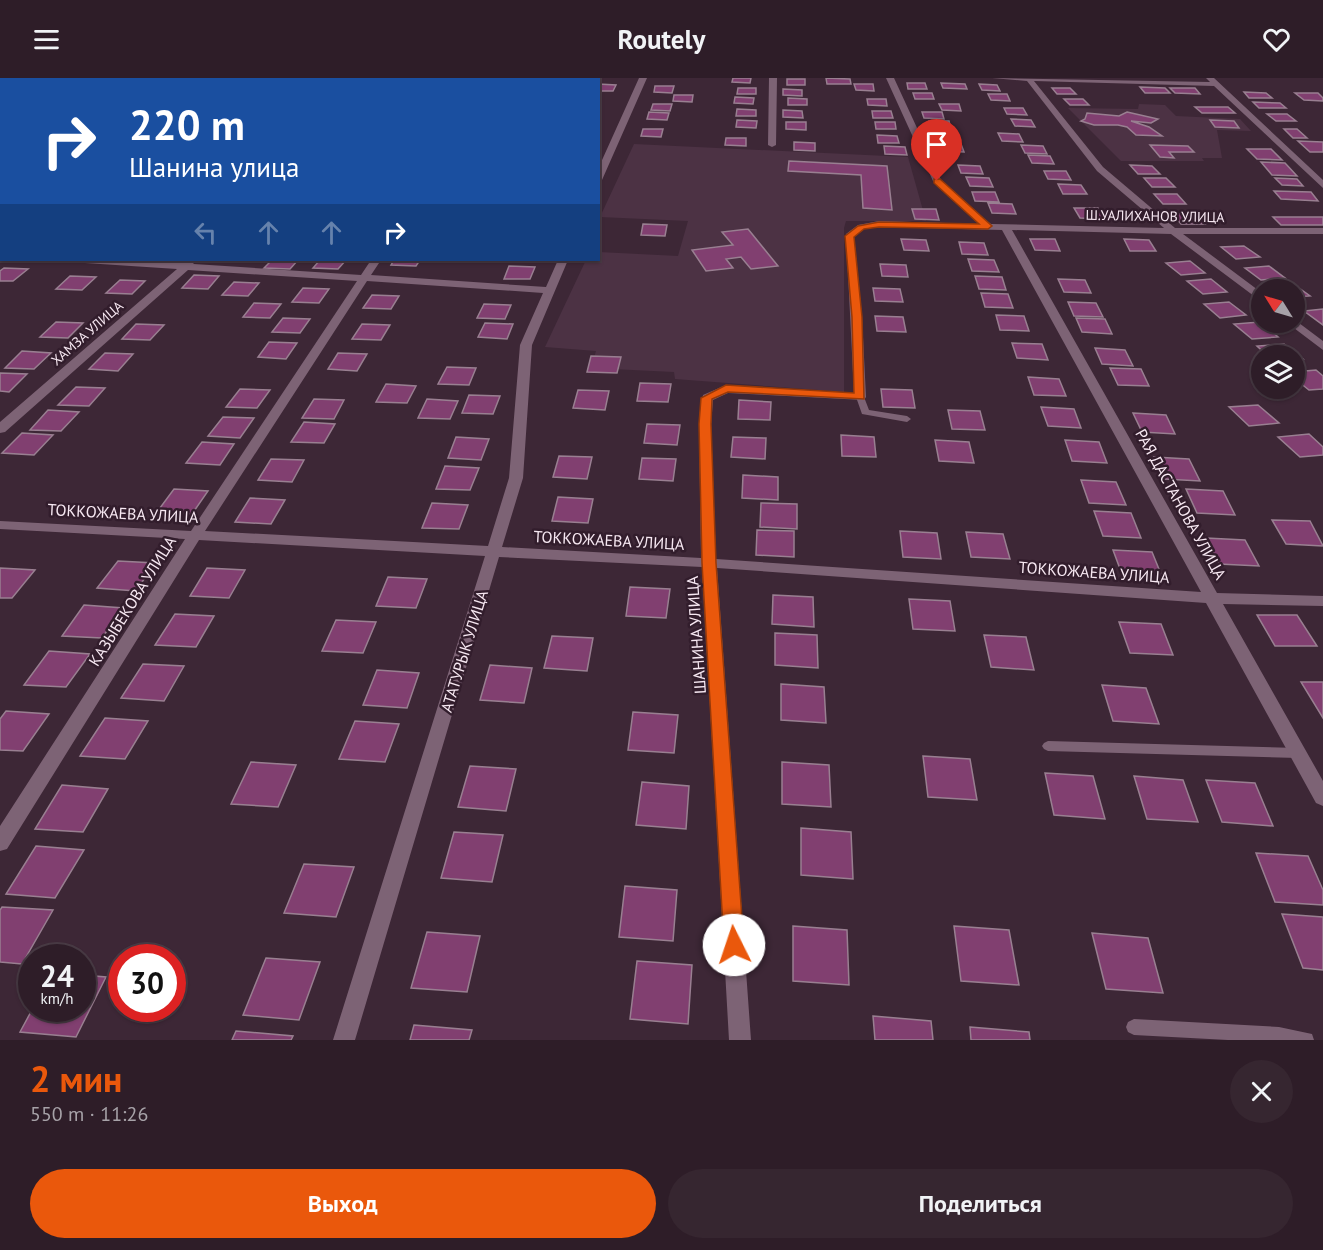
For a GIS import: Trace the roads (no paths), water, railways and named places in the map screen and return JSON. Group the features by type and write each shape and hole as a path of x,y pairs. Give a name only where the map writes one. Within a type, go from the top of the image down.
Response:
{"street":[{"path":"600,175 643,78"},
{"path":"772,145 773,78"},
{"path":"890,78 937,181 968,211 988,226"},
{"path":"996,78 1212,81 1323,185"},
{"path":"1028,78 1100,170 1173,231 1251,291"},
{"path":"860,397 857,317 849,236 861,227 879,224 988,226"},
{"name":"Ш.УАЛИХАНОВ УЛИЦА","path":"988,226 1173,231 1323,231"},
{"name":"РАЯ ДАСТАНОВА УЛИЦА","path":"1006,228 1323,798"},
{"path":"120,261 191,263 363,279 550,290"},
{"name":"КАЗЫБЕКОВА УЛИЦА","path":"0,843 196,534 375,261"},
{"name":"АТАТУРЫК УЛИЦА","path":"344,1040 516,478 525,345 563,261"},
{"name":"ХАМЗА УЛИЦА","path":"0,429 191,263"},
{"path":"1305,333 1323,347"},
{"name":"ШАНИНА УЛИЦА","path":"740,1040 709,563 705,424 707,398 726,389 860,397"},
{"name":"ТОККОЖАЕВА УЛИЦА","path":"0,525 709,563 1212,598 1323,600"}],"lane":[{"path":"860,397 865,412 907,418"},
{"path":"1048,746 1298,753"},
{"path":"1134,1027 1279,1035 1306,1040"}]}
